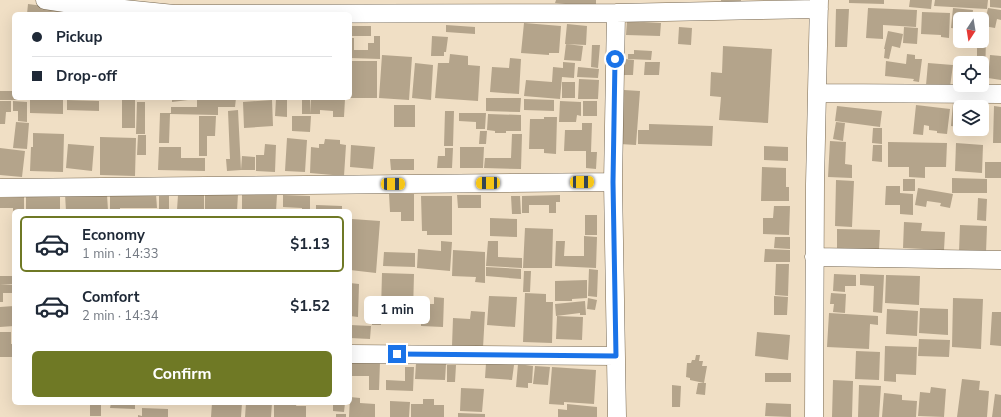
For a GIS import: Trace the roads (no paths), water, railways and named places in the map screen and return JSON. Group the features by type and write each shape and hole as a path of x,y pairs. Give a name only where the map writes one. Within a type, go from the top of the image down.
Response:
{"street":[{"path":"45,0 154,12"},
{"path":"241,12 407,7 616,13 819,4 814,256 814,417"},
{"path":"616,13 613,182 617,417"},
{"path":"817,93 1001,94"},
{"path":"0,188 613,182"},
{"path":"814,256 1001,260"},
{"path":"352,354 616,356"}]}
